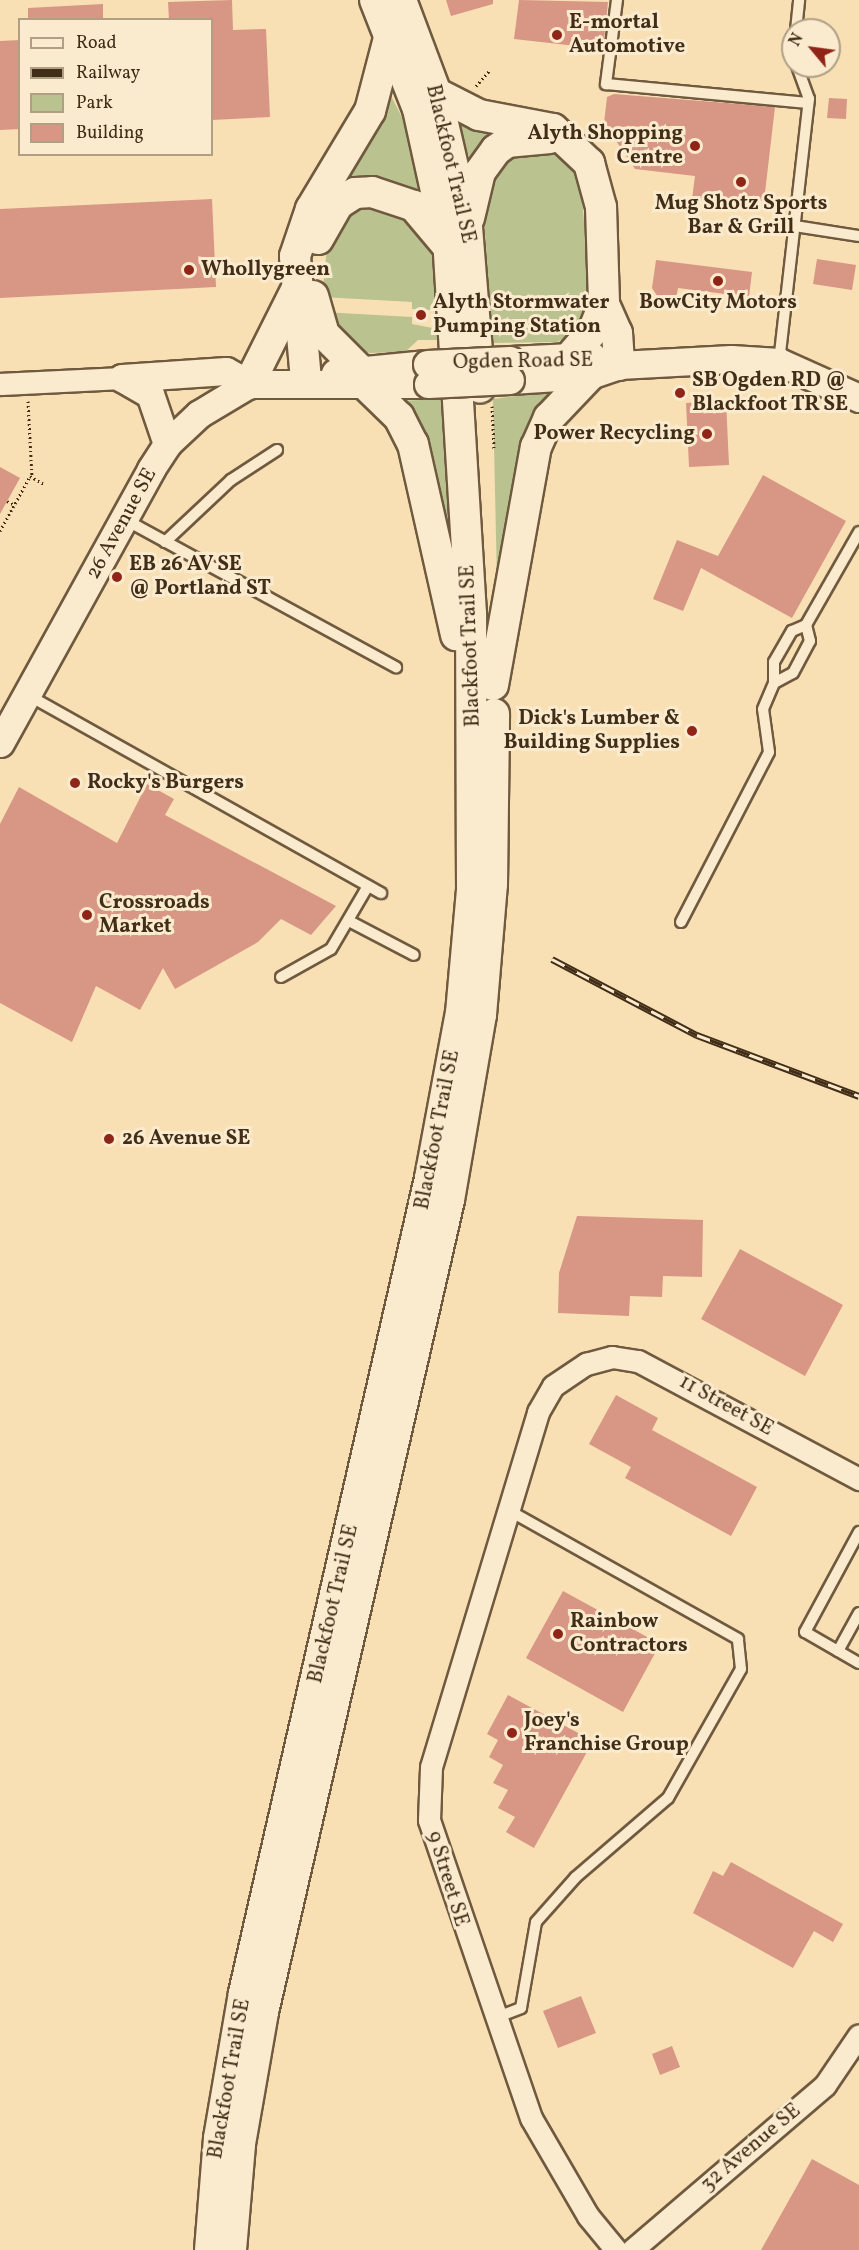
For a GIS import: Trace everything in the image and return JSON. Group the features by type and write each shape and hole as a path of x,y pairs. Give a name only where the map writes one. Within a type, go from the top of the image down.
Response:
{"main road":[{"name":"Blackfoot Trail SE","path":"210,2250 219,2138 244,1993 393,1350 460,1013 472,890 483,686 476,295 418,109 375,0"},
{"name":"Blackfoot Trail SE","path":"400,0 436,93 458,239"},
{"path":"306,380 296,291 295,256 302,227 370,111 389,38"},
{"path":"436,93 479,115 553,129 570,143 596,180 604,304 617,333 619,365"},
{"path":"483,686 458,643 413,444 399,417 324,334 317,318 313,266 326,220 355,193 391,194 458,239 480,172 496,150 535,137 570,143"},
{"path":"249,384 296,291"},
{"path":"483,686 536,447 549,418 580,366 604,304"},
{"name":"Blackfoot Trail SE","path":"231,2250 240,2144 262,2012 449,1200 481,1015 496,788 483,686"}],"street":[{"name":"Ogden Road SE","path":"427,374 504,379 580,366 779,362 847,384 859,398"},
{"path":"0,384 226,371 249,384"},
{"name":"26 Avenue SE","path":"0,743 167,444 199,414 249,384 427,374"},
{"path":"122,378 150,394 167,444"},
{"name":"11 Street SE","path":"586,1364 612,1357 661,1370 859,1479"},
{"name":"9 Street SE","path":"586,1364 554,1386 538,1412 429,1781 432,1836 495,2018 547,2150 616,2250"},
{"name":"32 Avenue SE","path":"632,2250 825,2085 859,2035"}],"lane":[{"path":"617,0 606,84 808,103"},
{"path":"797,18 799,0"},
{"path":"779,362 808,103 801,78"},
{"path":"795,226 859,236"},
{"path":"165,542 231,480 277,450"},
{"path":"124,519 396,667"},
{"path":"774,683 793,673 807,648 806,625 859,532"},
{"path":"681,922 769,752 764,709 774,683 774,662 792,631 806,625"},
{"path":"27,695 381,893"},
{"path":"281,977 331,950 368,886"},
{"path":"349,921 414,956"},
{"path":"495,2018 521,2008 536,1922 576,1877 668,1798 741,1669 738,1639 508,1510"},
{"path":"859,1532 805,1632 859,1663"},
{"path":"838,1651 859,1613"}],"path":[{"path":"475,88 489,71"},
{"path":"494,449 504,379"},
{"path":"0,531 32,477 28,396"},
{"path":"32,477 44,484"},
{"path":"7,501 15,505"}],"green space":[{"path":"390,94 406,125 427,206 339,196"},
{"path":"455,119 505,128 472,164"},
{"path":"540,148 564,159 581,183 591,310 571,335 557,342 493,343 483,205 494,161"},
{"path":"356,205 397,207 433,255 442,302 430,310 412,309 412,302 322,297 328,237"},
{"path":"323,312 412,317 412,324 443,330 443,340 418,340 405,352 370,353 358,350"},
{"path":"556,391 497,583 493,399"},
{"path":"445,399 459,584 397,401"}],"building":[{"path":"232,0 233,30 266,29 270,117 213,120 213,18 169,18 168,2"},
{"path":"446,0 493,0 493,4 451,16"},
{"path":"519,0 608,2 603,49 514,39"},
{"path":"103,4 103,18 28,18 28,8"},
{"path":"18,40 18,129 0,130 0,41"},
{"name":"Alyth Shopping Centre","path":"614,94 775,107 764,201 745,199 743,205 692,199 695,176 635,169 604,123 607,97"},
{"path":"829,98 847,99 846,119 827,118"},
{"path":"212,199 216,287 0,298 0,209"},
{"path":"817,259 856,265 852,290 813,284"},
{"path":"656,260 752,272 749,297 678,288 676,299 658,297 652,288"},
{"name":"Power Recycling","path":"726,401 729,465 689,467 686,403"},
{"path":"0,467 20,478 0,514"},
{"path":"763,475 846,521 792,618 701,568 683,611 653,599 677,540 718,556"},
{"name":"Crossroads Market","path":"147,784 174,799 165,815 336,906 311,935 281,919 258,942 175,989 163,968 140,1010 96,986 72,1042 0,1003 0,824 19,787 117,843"},
{"path":"577,1216 703,1220 702,1277 663,1276 662,1297 630,1296 629,1316 558,1313 559,1273"},
{"path":"740,1249 843,1305 805,1376 701,1319"},
{"path":"616,1395 658,1418 652,1430 757,1487 731,1536 625,1478 631,1467 589,1444"},
{"path":"563,1591 660,1644 623,1712 526,1658"},
{"path":"508,1695 593,1741 534,1848 506,1832 515,1817 498,1808 508,1790 493,1783 503,1765 489,1757 498,1740 487,1734"},
{"path":"731,1862 843,1924 833,1942 814,1931 793,1968 693,1913 713,1871 723,1876"},
{"path":"581,1996 596,2033 558,2048 543,2011"},
{"path":"672,2046 680,2067 660,2075 652,2054"},
{"path":"812,2159 859,2185 859,2250 761,2250"}],"railway":[{"path":"552,959 697,1035 859,1096"}],"place":[{"name":"E-mortal Automotive","path":"557,35"},
{"name":"Alyth Shopping Centre","path":"695,146"},
{"name":"Mug Shotz Sports Bar & Grill","path":"741,182"},
{"name":"Whollygreen","path":"189,270"},
{"name":"BowCity Motors","path":"718,281"},
{"name":"Alyth Stormwater Pumping Station","path":"421,315"},
{"name":"SB Ogden RD @ Blackfoot TR SE","path":"680,393"},
{"name":"Power Recycling","path":"707,434"},
{"name":"EB 26 AV SE @ Portland ST","path":"117,577"},
{"name":"Dick's Lumber & Building Supplies","path":"692,731"},
{"name":"Rocky's Burgers","path":"75,783"},
{"name":"Crossroads Market","path":"87,915"},
{"name":"26 Avenue SE","path":"109,1139"},
{"name":"Rainbow Contractors","path":"558,1634"},
{"name":"Joey's Franchise Group","path":"512,1733"}]}
